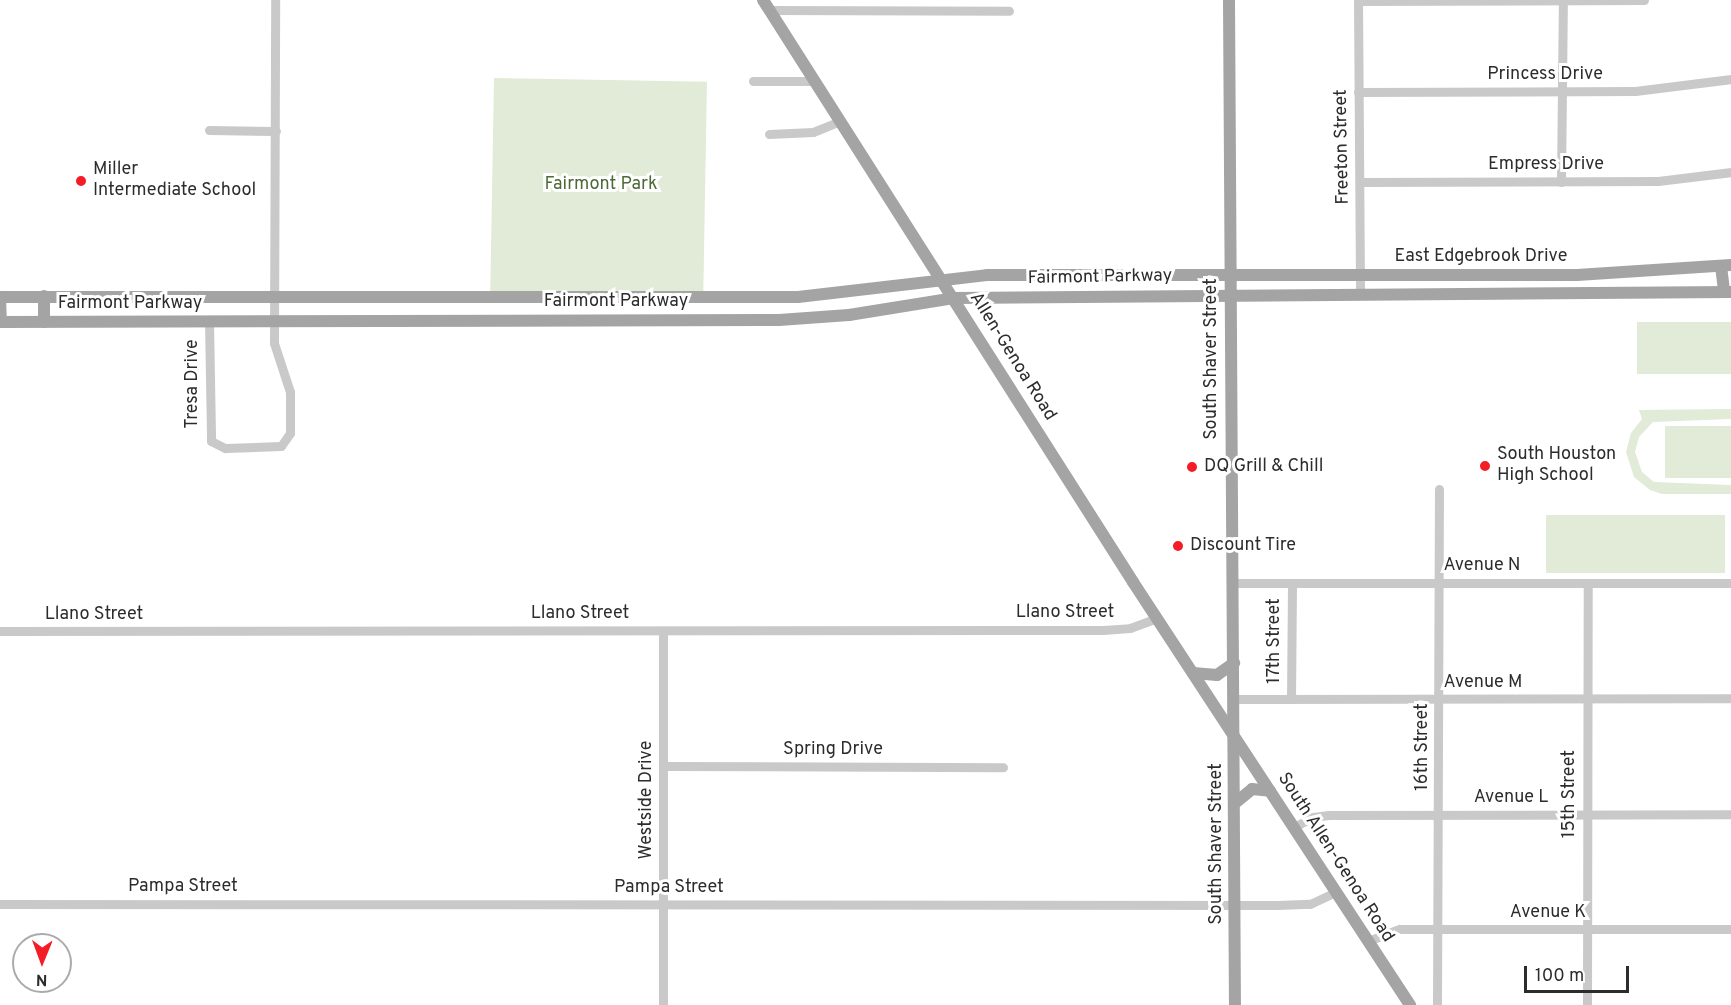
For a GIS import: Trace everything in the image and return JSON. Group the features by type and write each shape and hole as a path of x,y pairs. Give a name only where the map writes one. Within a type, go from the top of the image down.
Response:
{"main road":[{"name":"South Shaver Street","path":"1229,0 1235,1005"},
{"name":"Allen-Genoa Road","path":"767,5 838,122 954,298 1233,734"},
{"name":"East Edgebrook Drive","path":"1230,275 1578,275 1726,266"},
{"path":"1726,266 1727,292"},
{"path":"1300,294 1303,286 1319,274"},
{"name":"Fairmont Parkway","path":"0,297 276,299 798,297 987,275 1230,275"},
{"path":"1063,275 1064,297"},
{"path":"1471,275 1471,292"},
{"path":"1578,275 1578,292"},
{"name":"East Edgebrook Drive","path":"1230,294 1727,292"},
{"path":"829,318 838,306 838,293"},
{"name":"Fairmont Parkway","path":"1,322 829,318 954,298 1230,294"},
{"path":"44,296 44,322"},
{"path":"0,297 1,322"},
{"path":"147,298 150,321"},
{"path":"484,298 485,321"},
{"path":"610,298 610,320"},
{"path":"1194,673 1217,675 1234,663"},
{"name":"South Allen-Genoa Road","path":"1233,734 1410,1005"},
{"path":"1235,803 1252,789 1270,791"}],"street":[{"path":"274,321 276,299 275,0"},
{"path":"1358,1 1644,0"},
{"name":"Freeton Street","path":"1358,1 1360,293"},
{"path":"1562,182 1563,1"},
{"path":"767,5 1009,11"},
{"name":"Princess Drive","path":"1358,92 1635,91 1731,79"},
{"path":"753,81 812,81"},
{"path":"769,134 813,132 838,122"},
{"path":"209,130 276,131"},
{"name":"Empress Drive","path":"1360,182 1658,181 1731,172"},
{"name":"Tresa Drive","path":"209,321 211,441 219,447 249,449 281,446 290,433 290,392 276,351 274,321"},
{"name":"16th Street","path":"1437,1005 1440,489"},
{"name":"Avenue N","path":"1232,583 1731,583"},
{"name":"17th Street","path":"1291,699 1292,583"},
{"name":"15th Street","path":"1587,583 1587,1005"},
{"name":"Llano Street","path":"0,631 1103,630 1130,628 1157,618"},
{"name":"Westside Drive","path":"663,631 663,1005"},
{"name":"Avenue M","path":"1234,699 1731,698"},
{"name":"Spring Drive","path":"663,766 1003,767"},
{"name":"Avenue L","path":"1294,827 1313,817 1329,815 1731,814"},
{"name":"Pampa Street","path":"0,904 1234,905 1310,904 1336,892"},
{"name":"Avenue K","path":"1368,941 1386,932 1439,929 1731,929"}],"green space":[{"name":"Fairmont Park","path":"494,78 707,82 703,297 490,293"},
{"path":"1637,322 1731,322 1731,374 1637,374"},
{"path":"1731,409 1731,419 1653,422 1639,437 1635,452 1642,472 1654,482 1731,485 1731,494 1662,494 1650,490 1634,477 1626,452 1631,433 1642,419 1639,410"},
{"path":"1665,426 1731,426 1731,478 1665,478"},
{"path":"1546,515 1725,515 1725,573 1546,573"}],"place":[{"name":"Miller Intermediate School","path":"81,181"},
{"name":"South Houston High School","path":"1485,466"},
{"name":"DQ Grill & Chill","path":"1192,467"},
{"name":"Discount Tire","path":"1178,546"}]}
